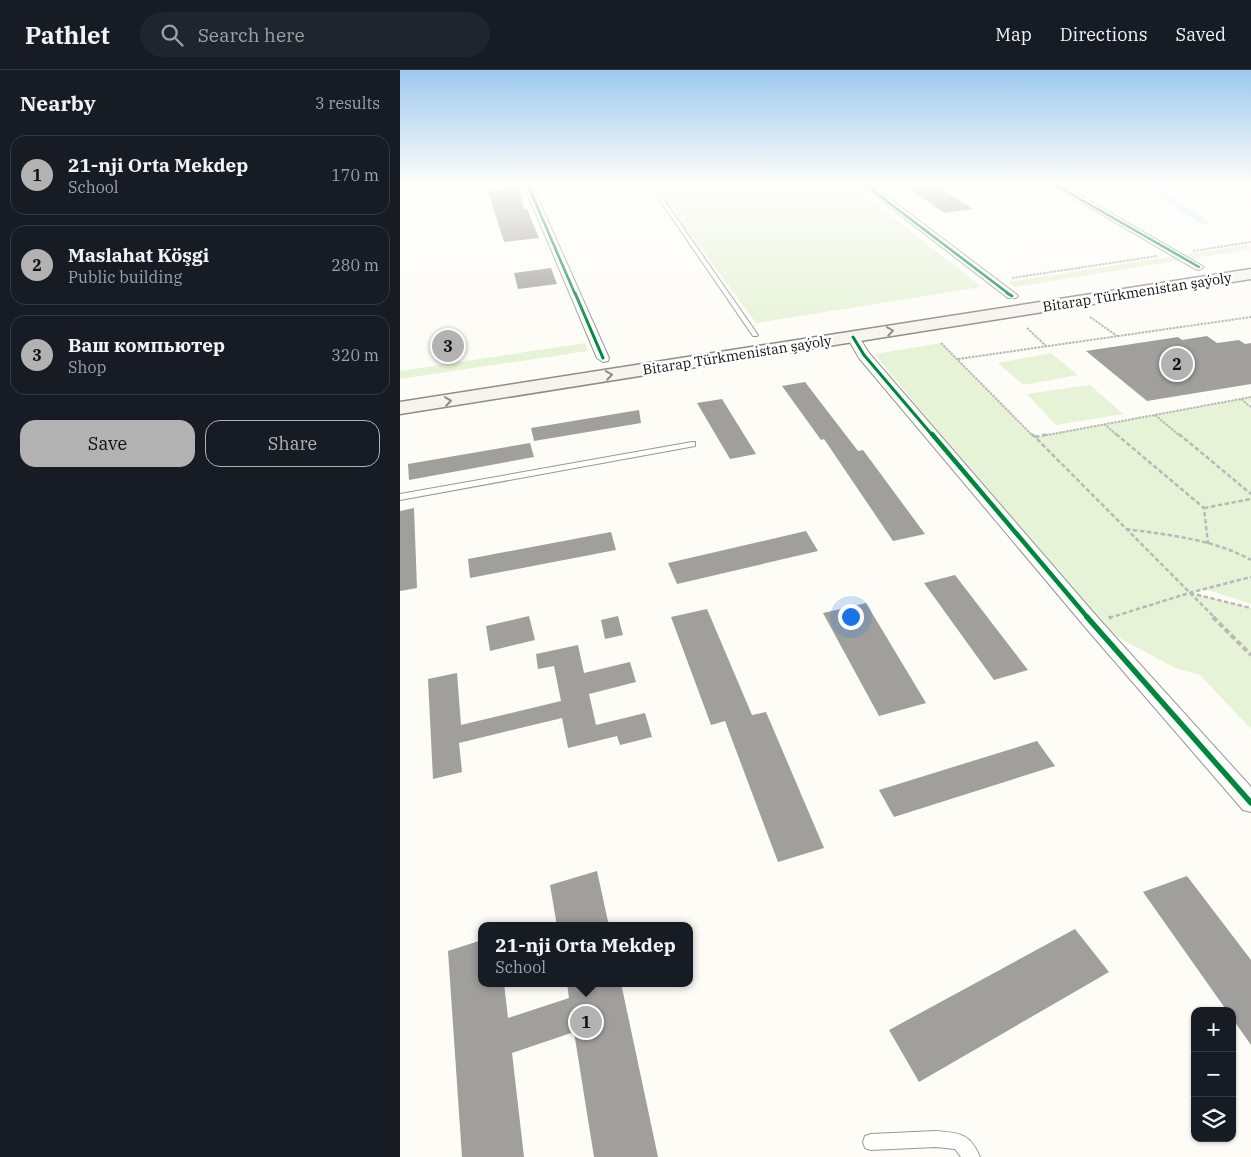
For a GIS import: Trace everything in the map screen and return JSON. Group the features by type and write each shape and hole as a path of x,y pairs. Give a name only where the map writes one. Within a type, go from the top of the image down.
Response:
{"main road":[{"name":"Bitarap Türkmenistan şaýoly","path":"805,328 1251,259"},
{"name":"Bitarap Türkmenistan şaýoly","path":"400,408 1251,274"},
{"name":"Bitarap Türkmenistan şaýoly","path":"736,338 775,332"},
{"name":"Bitarap Türkmenistan şaýoly","path":"583,361 622,356"}],"street":[{"path":"549,234 603,358"},
{"path":"930,234 1012,296"},
{"path":"1140,234 1199,267"},
{"path":"853,337 864,355 1092,623 1251,803"}],"lane":[{"path":"685,234 755,335"},
{"path":"400,497 692,444"},
{"path":"871,1142 936,1139 959,1141 972,1157"}],"path":[{"path":"1012,278 1251,242"},
{"path":"1090,317 1117,336"},
{"path":"957,359 1251,317"},
{"path":"1027,328 1047,346"},
{"path":"941,343 1251,655"},
{"path":"1034,437 1251,397"},
{"path":"1240,399 1251,404"},
{"path":"1240,399 1251,408"},
{"path":"1154,415 1251,494"},
{"path":"1104,424 1204,508 1208,544"},
{"path":"1204,508 1251,499"},
{"path":"1126,529 1208,544 1243,555 1251,560"},
{"path":"1092,623 1189,593 1251,577"},
{"path":"1189,593 1251,608"}],"green space":[{"path":"690,234 914,234 982,287 756,323"},
{"path":"1246,245 1251,249 1015,287 1008,282"},
{"path":"585,343 588,351 400,379 400,371"},
{"path":"941,343 1034,437 1251,397 1251,403 1242,400 1251,407 1251,604 1205,589 1190,593 1251,608 1251,729 1200,675 1175,668 1092,623 875,354"},
{"path":"1051,353 1078,375 1023,385 998,363"},
{"path":"1090,385 1123,414 1056,425 1027,394"}],"building":[{"path":"501,234 537,234 539,238 504,242"},
{"path":"551,268 557,284 518,289 514,273"},
{"path":"1207,336 1217,343 1239,340 1245,344 1251,343 1251,384 1147,401 1086,351 1178,337 1182,340"},
{"path":"805,382 858,451 863,450 925,534 893,541 824,439 821,440 782,386"},
{"path":"722,399 756,454 730,459 697,403"},
{"path":"639,410 641,423 534,441 531,428"},
{"path":"530,443 534,457 409,480 408,464"},
{"path":"414,508 417,588 400,591 400,511"},
{"path":"806,531 818,551 677,584 668,563"},
{"path":"611,532 616,550 470,578 468,559"},
{"path":"955,575 1028,670 994,680 924,583"},
{"path":"866,603 926,703 879,716 823,613"},
{"path":"707,609 752,715 766,712 824,848 778,862 725,721 711,725 671,617"},
{"path":"529,616 535,640 490,651 486,626"},
{"path":"618,616 623,635 605,639 601,620"},
{"path":"578,645 584,673 630,662 636,682 589,694 596,725 645,713 652,737 620,745 617,736 568,748 562,718 459,743 462,772 433,779 428,679 457,673 461,725 561,701 554,666 538,669 536,654"},
{"path":"1037,741 1055,766 894,817 879,790"},
{"path":"597,871 608,922 556,922 550,885"},
{"path":"1187,876 1251,960 1251,1045 1236,1024 1236,1007 1224,1007 1143,892"},
{"path":"1075,929 1109,972 919,1082 889,1030"},
{"path":"478,941 478,987 504,987 508,1018 569,998 568,987 622,987 658,1157 594,1157 574,1032 512,1053 524,1157 462,1157 448,951"}],"cycle path":[{"path":"549,234 603,358"},
{"path":"930,234 1012,296"},
{"path":"1141,234 1199,267"},
{"path":"853,337 864,355 1092,623 1251,803"}],"place":[{"name":"Ваш компьютер","path":"448,346"},
{"name":"Maslahat Köşgi","path":"1177,364"},
{"name":"21-nji Orta Mekdep","path":"586,1022"}]}
